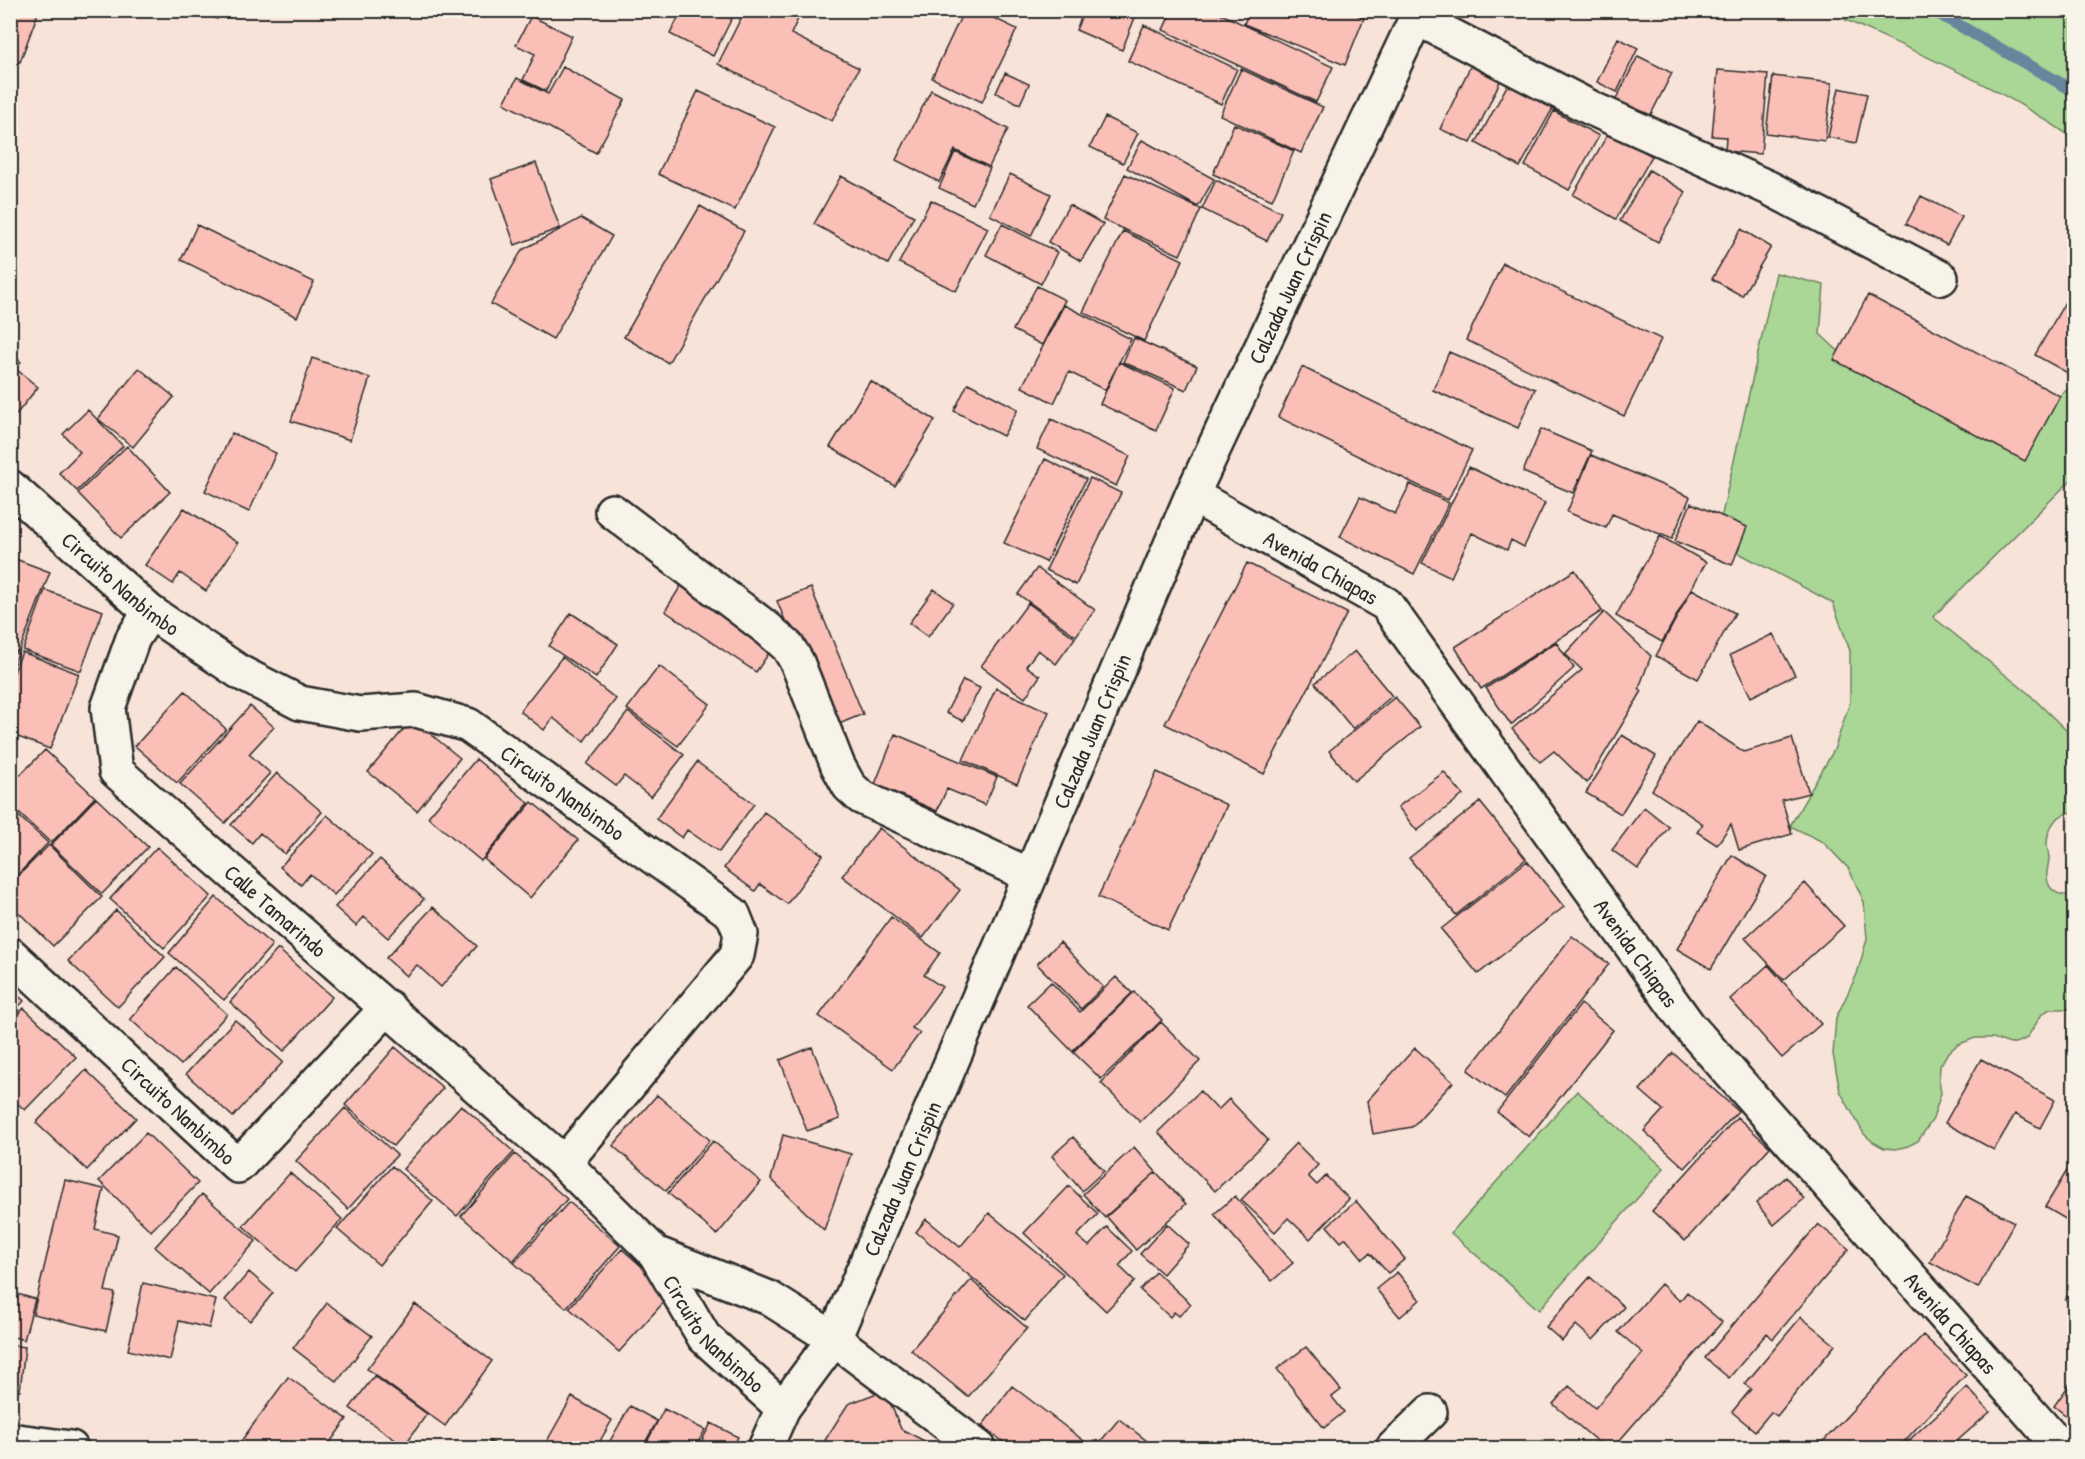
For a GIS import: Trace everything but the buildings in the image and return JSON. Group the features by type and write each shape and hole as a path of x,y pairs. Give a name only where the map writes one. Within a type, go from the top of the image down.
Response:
{"street":[{"path":"1419,14 1593,109 1769,188 1941,279"},
{"name":"Calzada Juan Crispin","path":"765,1449 783,1408 834,1339 1192,495 1419,14"},
{"name":"Circuito Nanbimbo","path":"10,487 150,612 241,673 300,703 360,714 416,710 468,725 733,914 741,934 737,955 564,1163 655,1252 704,1337 783,1408"},
{"name":"Avenida Chiapas","path":"1192,495 1386,604 1689,1026 2061,1449"},
{"path":"612,511 768,629 788,647 797,662 838,766 849,786 861,797 1029,875"},
{"name":"Calle Tamarindo","path":"150,612 133,638 108,708 116,771 564,1163"},
{"name":"Circuito Nanbimbo","path":"10,954 238,1166 388,1007"},
{"name":"Circuito Nanbimbo","path":"655,1252 769,1298 834,1339 979,1449"},
{"path":"1393,1449 1430,1412"},
{"path":"10,1440 71,1449"}],"green space":[{"path":"1847,10 2074,11 2074,139 2020,104 1844,19"},
{"path":"1776,273 1824,285 1820,334 1836,349 1970,420 2044,410 2064,392 2074,387 2074,477 1933,617 2028,693 2074,738 2074,812 2058,818 2051,827 2047,838 2049,858 2047,875 2050,887 2056,893 2074,894 2074,1004 2069,1009 2050,1009 2042,1014 2027,1038 2019,1042 2010,1044 1993,1038 1975,1038 1957,1045 1947,1054 1940,1066 1941,1093 1933,1119 1918,1141 1896,1149 1884,1148 1864,1134 1840,1091 1833,1054 1836,1018 1857,974 1867,939 1864,902 1849,869 1823,842 1790,826 1834,750 1850,702 1850,651 1833,603 1716,541"},
{"path":"1577,1091 1664,1168 1539,1310 1451,1233"}],"waterway":[{"path":"1931,10 2074,91"}]}
